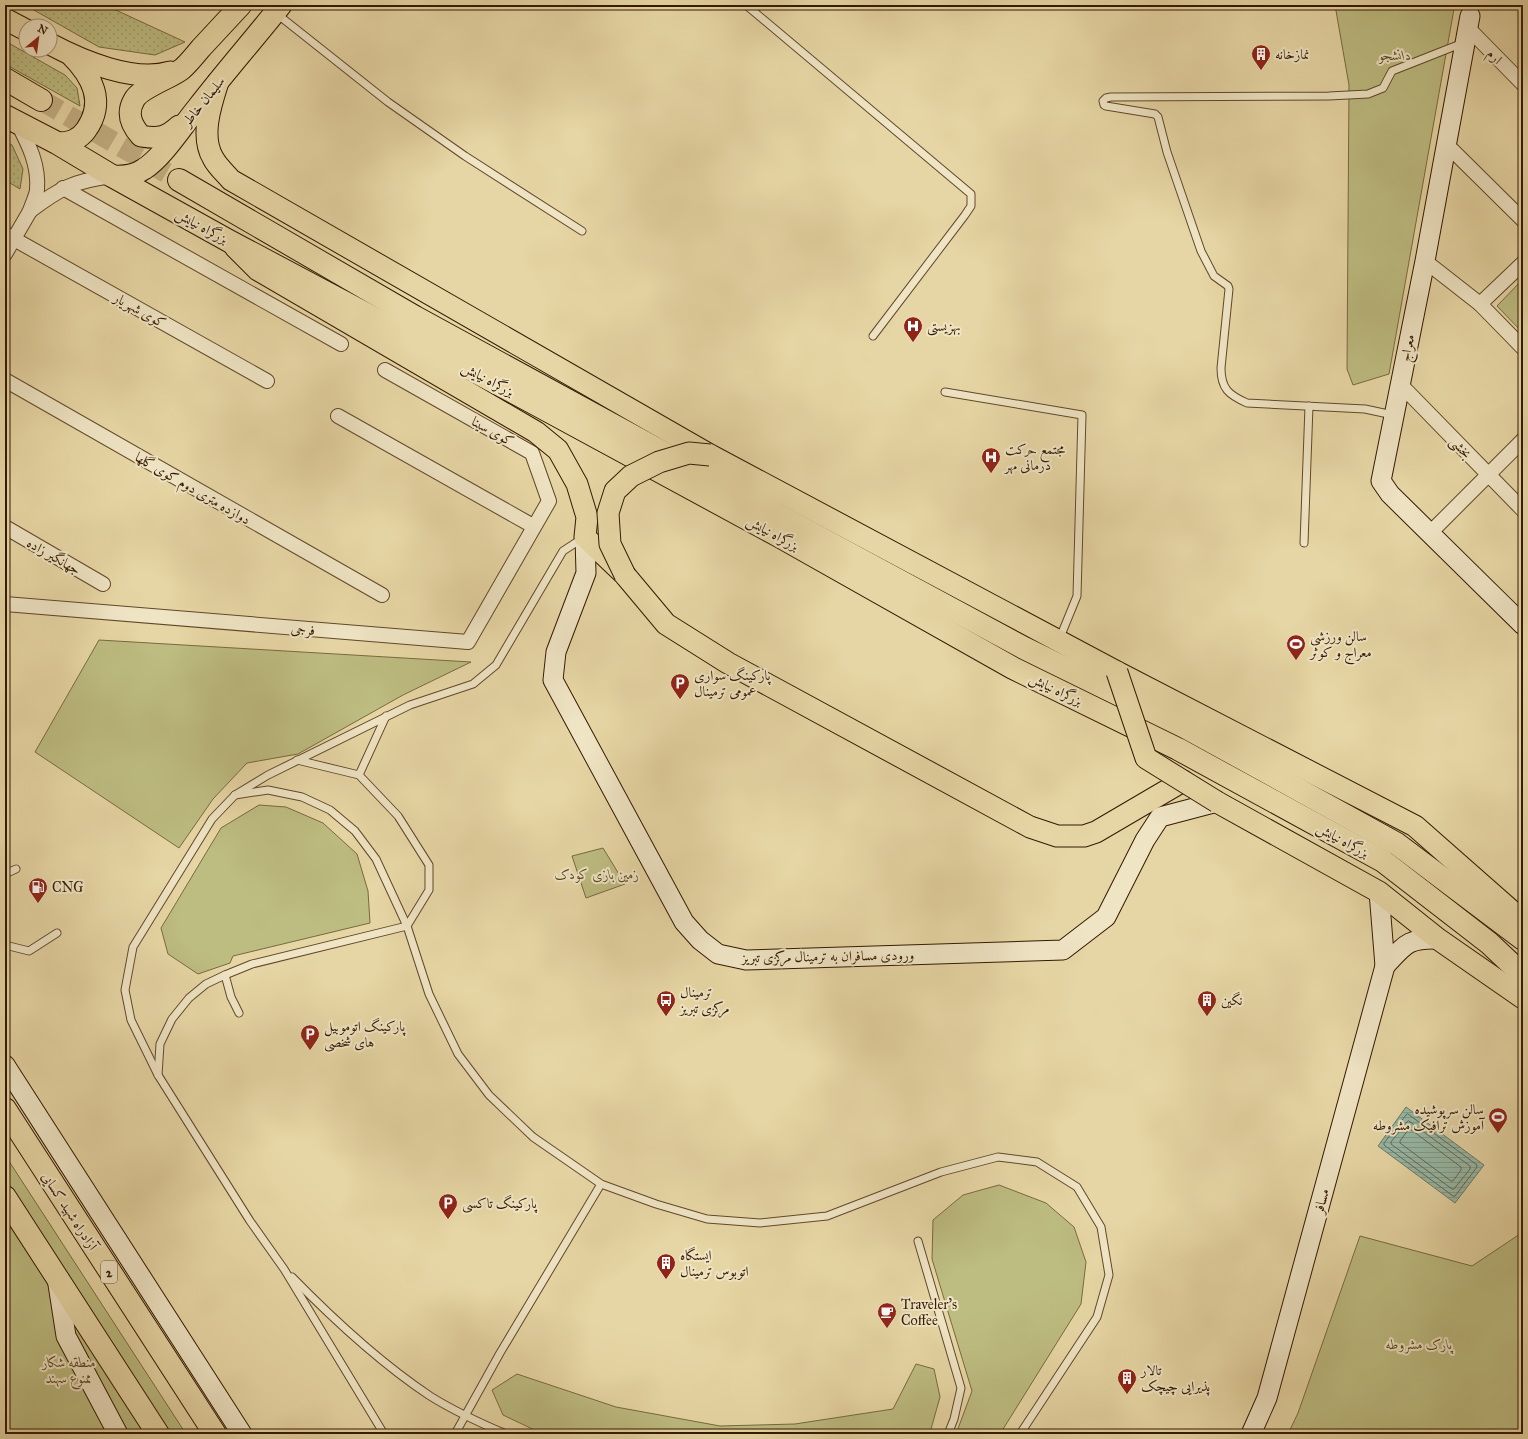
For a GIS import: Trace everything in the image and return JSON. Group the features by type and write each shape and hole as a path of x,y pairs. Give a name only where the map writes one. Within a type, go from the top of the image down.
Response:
{"highway":[{"path":"5,79 41,100"},
{"name":"بزرگراه نیایش","path":"11,120 57,143 112,176 229,241 530,401 779,536 1013,668 1178,749 1383,861 1489,943 1523,975"},
{"name":"بزرگراه نیایش","path":"179,180 415,317 786,520 1024,648 1185,727 1397,844 1523,939"},
{"name":"آزادراه شهید کسایی","path":"5,1109 214,1434"},
{"path":"5,1197 158,1434"}],"main road":[{"path":"188,118 172,133 164,137 154,139 141,136 133,127 130,117 130,109 134,98 153,85 182,69 241,5"},
{"name":"سلیمان خاطر","path":"112,176 126,177 144,170 156,160 188,118 279,9"},
{"path":"5,19 18,26"},
{"path":"58,48 71,55 110,69 136,74 162,74 182,69"},
{"path":"57,143 72,142 78,139 89,126 95,114 96,98 89,78 71,55"},
{"path":"218,82 209,108 208,147 213,159 231,180 710,454 1117,672 1415,826 1523,921"},
{"path":"229,241 258,270 536,432 558,450 577,484 587,517 585,537 625,575 666,624 728,663 1030,827 1057,836 1084,836 1096,832 1183,781"},
{"path":"625,575 610,544 608,514 615,491 631,476 659,462 689,453 710,454"},
{"path":"1117,672 1146,758 1217,802 1379,892 1438,939 1523,998"}],"street":[{"name":"ارم","path":"1470,19 1523,84"},
{"name":"معراج","path":"1470,19 1425,261 1381,481 1390,494 1523,625"},
{"path":"11,120 31,148 36,173 37,191 30,211"},
{"path":"1446,144 1523,220"},
{"path":"5,254 9,237 30,211 48,197 63,188 88,179 112,176"},
{"path":"63,188 341,344"},
{"name":"کوی شهریار","path":"9,237 266,381"},
{"path":"1425,261 1480,304 1523,348"},
{"path":"1480,304 1523,263"},
{"name":"کوی سینا","path":"385,370 532,453 549,501 533,526"},
{"name":"دوازده متری دوم کوی گلها","path":"5,380 382,595"},
{"name":"بخشی","path":"1400,384 1523,510"},
{"path":"338,416 533,526"},
{"path":"1430,532 1523,440"},
{"name":"فرجی","path":"5,604 468,642 533,526"},
{"name":"جهانگیر زاده","path":"5,527 103,584"},
{"name":"ورودی مسافران به ترمینال مرکزی تبریز","path":"585,537 586,573 556,652 553,680 684,922 700,940 718,954 746,960 1062,950 1106,917 1145,840 1160,817 1217,802"},
{"path":"1379,892 1385,966"},
{"path":"1385,966 1407,943 1421,938 1438,939"},
{"name":"مسافر","path":"1251,1434 1267,1398 1385,966"},
{"path":"5,1065 242,1434"},
{"path":"57,1278 66,1336 118,1434"}],"lane":[{"path":"746,5 971,194 971,206 965,215 874,336"},
{"path":"279,9 388,102 466,156 582,231"},
{"path":"1394,416 1365,409 1247,404 1233,397 1227,392 1221,378 1220,368 1229,290 1228,286 1214,276 1201,251 1167,152 1158,117 1154,114 1106,106 1104,105 1104,101 1106,98 1111,97 1329,96 1368,94 1383,88 1392,71 1470,19"},
{"path":"945,392 1082,415 1077,596 1059,640"},
{"path":"1304,543 1309,406"},
{"path":"384,1434 284,1269 250,1221 158,1075 131,1020 125,990 133,947 212,819 235,795 268,775 410,704 473,684 496,666 563,551 585,537"},
{"path":"359,775 386,716"},
{"path":"158,1075 160,1044 172,1019 189,998 206,984 225,974 252,964 407,926 429,890 429,865 398,816 359,775 298,760"},
{"path":"235,795 268,790 302,797 330,810 355,831 376,859 407,926 429,994 458,1054 484,1089 533,1137 601,1184 656,1204 707,1219 760,1223 827,1216 941,1172 998,1158 1037,1162 1077,1188 1101,1227 1109,1275 1097,1317 1020,1434"},
{"path":"5,874 16,869"},
{"path":"5,945 29,951 57,933"},
{"path":"225,974 231,997 238,1013"},
{"path":"458,1433 500,1353 601,1184"},
{"path":"918,1241 961,1388 954,1419 948,1434"},
{"path":"284,1269 328,1314 370,1351 430,1396 466,1416 506,1434"}],"green space":[{"path":"25,5 105,5 185,42 155,55 99,47 58,24 58,18 48,18"},
{"name":"دانشجو","path":"1335,5 1453,5 1454,9 1389,374 1353,385 1347,369 1349,85"},
{"path":"5,41 18,48 18,58 35,58 65,75 77,88 80,106 5,64"},
{"path":"5,141 12,145 23,169 20,189 5,180"},
{"path":"1523,279 1523,333 1497,306"},
{"path":"99,640 471,662 403,695 298,754 247,763 213,799 179,848 35,752"},
{"path":"259,805 286,807 323,823 357,854 368,891 370,923 233,956 230,963 198,974 168,954 161,928 221,828"},
{"name":"زمین بازی کودک","path":"603,848 625,884 586,898 572,856"},
{"name":"منطقه شکار ممنوع سهند","path":"5,1155 186,1434 5,1434"},
{"path":"999,1185 1046,1203 1074,1227 1086,1262 1081,1304 1000,1434 956,1434 972,1391 932,1259 933,1220 963,1195"},
{"name":"پارک مشروطه","path":"1523,1232 1523,1434 1288,1434 1298,1413 1360,1236 1472,1266"},
{"path":"916,1364 934,1369 940,1397 931,1429 925,1434 543,1434 503,1415 492,1390 517,1374 616,1407 720,1426 795,1424 893,1409"}],"water":[{"path":"1406,1107 1484,1165 1455,1203 1378,1146"}],"tunnel":[{"path":"41,100 179,180"}],"place":[{"name":"نمازخانه","path":"1261,71"},
{"name":"بهزیستی","path":"913,343"},
{"name":"مجتمع حرکت درمانی مهر","path":"991,474"},
{"name":"سالن ورزشی معراج و کوثر","path":"1296,661"},
{"name":"پارکینگ سواری عمومی ترمینال","path":"680,700"},
{"name":"CNG","path":"38,904"},
{"name":"ترمینال مرکزی تبریز","path":"666,1017"},
{"name":"نگین","path":"1207,1017"},
{"name":"پارکینگ اتوموبیل های شخصی","path":"310,1051"},
{"name":"سالن سرپوشیده آموزش ترافیک مشروطه","path":"1498,1134"},
{"name":"پارکینگ تاکسی","path":"448,1220"},
{"name":"ایستگاه اتوبوس ترمینال","path":"666,1280"},
{"name":"Traveler's Coffee","path":"887,1329"},
{"name":"تالار پذیرایی چیچک","path":"1127,1395"}]}
